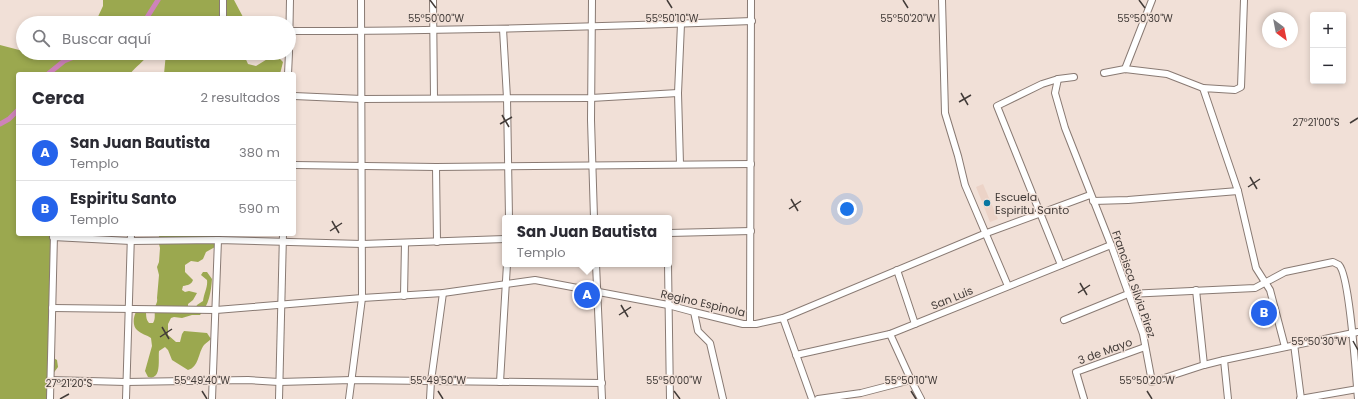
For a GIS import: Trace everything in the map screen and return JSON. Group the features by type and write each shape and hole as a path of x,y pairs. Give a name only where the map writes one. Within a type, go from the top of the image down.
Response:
{"street":[{"path":"223,0 223,16"},
{"path":"289,16 290,0"},
{"path":"349,399 362,298 362,98 360,0"},
{"path":"433,0 434,98"},
{"path":"592,0 592,166 594,215"},
{"path":"750,324 751,0"},
{"path":"942,0 945,113 965,186 984,234 1008,286"},
{"path":"1125,69 1152,0"},
{"path":"1104,73 1125,69 1167,74 1204,88 1235,90 1241,87 1244,0"},
{"path":"296,31 592,27 752,21"},
{"path":"680,164 678,93 681,24"},
{"path":"503,28 507,98 509,215"},
{"path":"288,72 289,60"},
{"path":"1062,265 997,106 1042,84 1058,79 1074,77"},
{"name":"Francisca Silvia Pirez","path":"1058,79 1055,93 1063,121 1111,245 1143,334 1152,382 1204,365"},
{"path":"1204,88 1238,191 1256,268 1270,290 1285,346"},
{"path":"296,96 362,98 592,98 678,93"},
{"path":"296,165 436,167 751,164"},
{"path":"436,167 437,242"},
{"path":"1093,201 1128,200 1238,191"},
{"name":"Regino Espinola","path":"52,308 216,310 362,298 443,294 535,280 668,304 694,312 744,324 750,324 768,322 783,318 984,234 1090,194"},
{"path":"672,233 751,231"},
{"path":"50,399 53,236 131,241 218,240 362,244 502,239"},
{"path":"126,399 131,236"},
{"path":"279,399 283,236"},
{"path":"212,399 218,240"},
{"path":"404,296 405,243"},
{"name":"San Luis","path":"796,355 890,334 1111,245"},
{"path":"1064,320 1128,294 1255,288 1285,272 1333,262 1339,265 1343,275 1355,332 1358,399"},
{"path":"500,382 507,267"},
{"path":"596,267 602,399"},
{"path":"668,267 670,399"},
{"path":"897,270 914,324"},
{"path":"1196,290 1204,365 1294,344 1355,332"},
{"path":"430,399 431,381 443,294"},
{"path":"694,312 698,331 710,343 723,399"},
{"path":"783,318 812,399"},
{"path":"890,334 921,399"},
{"path":"1294,344 1301,399 1358,389"},
{"name":"3 de Mayo","path":"1084,399 1076,372 1145,347"},
{"path":"1224,360 1228,399"},
{"path":"50,380 126,382 213,380 279,382 352,380 602,383"},
{"path":"818,399 861,396 911,380"}],"shaded area":[{"name":"Escuela Espiritu Santo","path":"983,184 998,219 990,222 976,187"}],"green space":[{"path":"103,0 234,0 242,16 98,16 103,6"},
{"path":"0,45 16,49 16,60 144,60 132,72 16,72 16,236 54,236 50,356 57,360 58,367 49,379 49,399 0,399"},
{"path":"165,60 246,60 248,64 256,66 266,60 281,60 283,62 280,72 164,72"},
{"path":"159,236 222,236 217,240 215,247 206,252 203,259 198,262 191,261 185,265 185,272 193,280 190,284 183,286 182,290 185,292 189,291 197,293 193,300 188,304 188,308 195,309 197,305 203,301 207,280 201,275 203,272 207,272 212,279 206,307 200,315 192,315 182,318 174,317 171,318 168,324 168,335 176,342 180,342 184,331 207,333 211,339 202,348 194,366 188,370 172,360 168,350 165,347 159,351 157,373 155,376 148,377 145,371 152,346 151,338 137,330 134,324 134,316 138,309 144,306 149,323 153,323 157,301 159,275 157,267 159,262"}],"waterway":[{"path":"148,16 158,0"},
{"path":"50,72 66,60"},
{"path":"0,124 9,119 16,112"}],"place":[{"name":"Escuela Espiritu Santo","path":"987,203"},
{"name":"San Juan Bautista","path":"587,295"},
{"name":"Espiritu Santo","path":"1264,313"}]}
